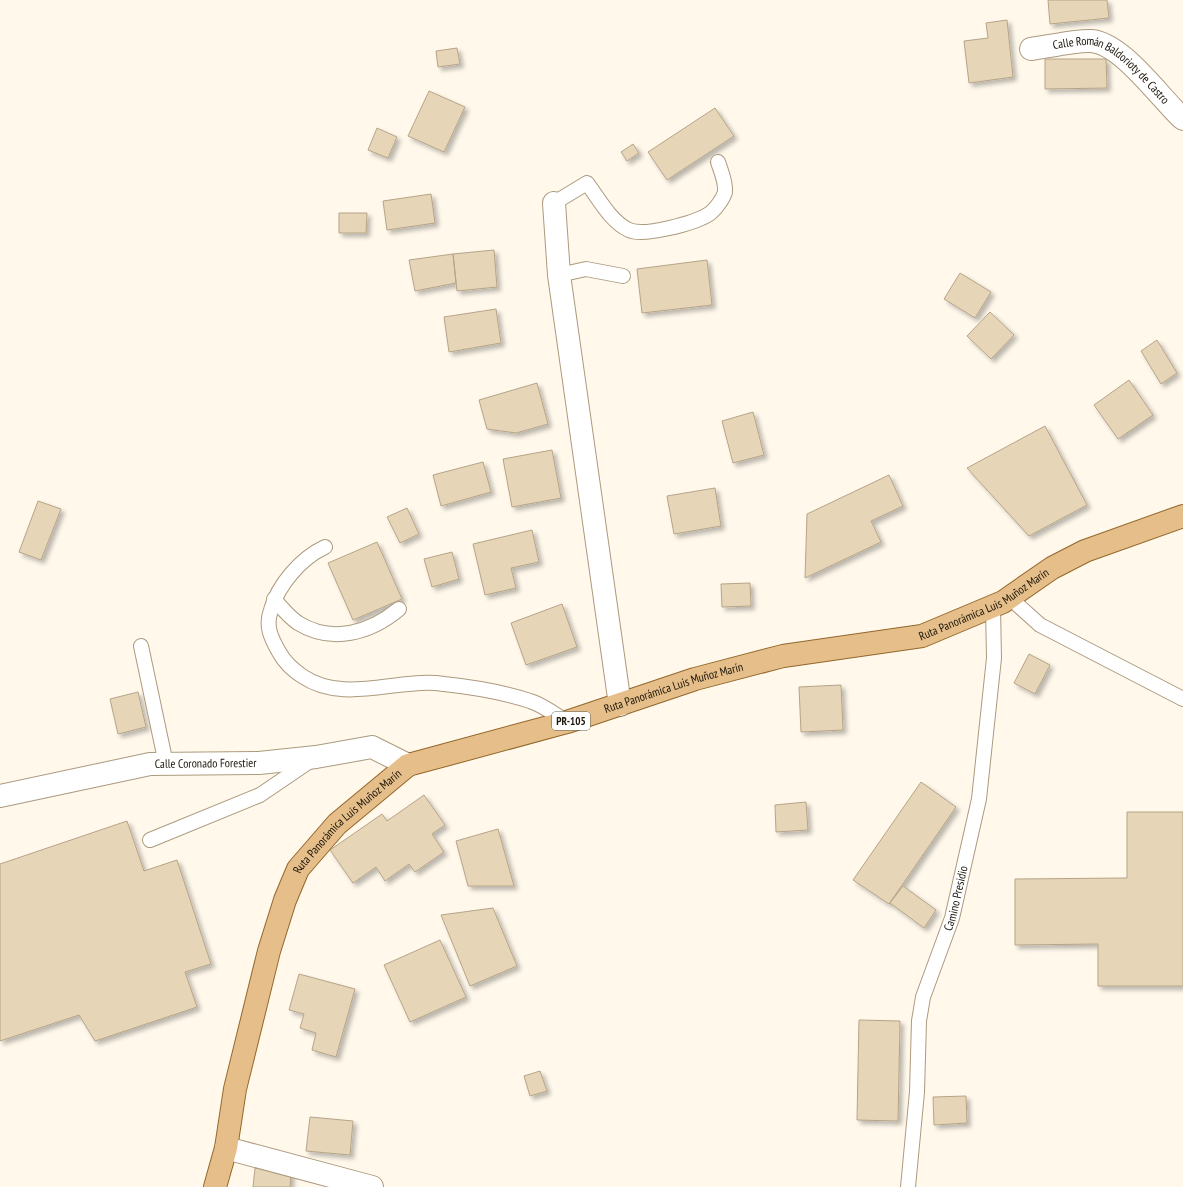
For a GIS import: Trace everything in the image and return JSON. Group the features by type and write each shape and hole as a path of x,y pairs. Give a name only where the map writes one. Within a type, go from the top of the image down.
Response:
{"main road":[{"name":"Ruta Panorámica Luis Muñoz Marín","path":"215,1187 226,1148 235,1089 269,951 285,900 298,869 337,824 408,765 567,722 695,679 783,656 922,636 1001,602 1052,568 1085,551 1183,516"}],"street":[{"name":"Calle Román Baldorioty de Castro","path":"1031,49 1092,41 1109,47 1127,60 1167,105 1183,119"},
{"path":"554,203 559,275 620,705"},
{"name":"Calle Coronado Forestier","path":"0,796 150,764 258,763 316,757 372,747 408,765"},
{"path":"226,1148 372,1187"}],"lane":[{"path":"554,203 587,183 614,219 630,231 640,232 659,230 690,222 708,214 719,203 724,192 723,177 718,162"},
{"path":"559,275 586,269 623,276"},
{"path":"325,547 313,553 283,586 274,599 268,618 269,634 284,662 309,681 330,688 351,690 424,682 443,683 532,701 567,722"},
{"path":"274,599 296,622 315,632 338,635 360,631 384,621 399,609"},
{"path":"1001,602 1040,626 1183,699"},
{"name":"Camino Presidio","path":"908,1187 917,1092 919,1021 922,1003 952,918 979,799 1001,602"},
{"path":"141,646 166,764"},
{"path":"150,840 260,795 316,757"}],"building":[{"path":"1048,0 1107,0 1109,18 1050,24"},
{"path":"1007,20 1013,77 969,83 964,41 988,38 986,23"},
{"path":"457,48 460,64 438,67 436,51"},
{"path":"1045,59 1106,59 1107,88 1045,89"},
{"path":"429,91 465,107 444,152 408,136"},
{"path":"715,108 734,136 667,180 648,152"},
{"path":"377,128 397,137 388,158 368,150"},
{"path":"633,144 639,153 627,161 621,152"},
{"path":"431,194 435,223 387,230 383,201"},
{"path":"339,213 367,213 366,233 339,233"},
{"path":"494,250 497,287 457,291 453,254"},
{"path":"453,254 456,283 415,291 409,260"},
{"path":"707,260 712,305 642,313 637,269"},
{"path":"960,273 991,292 975,318 944,299"},
{"path":"496,309 501,343 449,352 444,317"},
{"path":"990,312 1014,335 991,359 967,336"},
{"path":"1157,340 1177,373 1161,384 1141,351"},
{"path":"1129,380 1153,415 1118,439 1094,405"},
{"path":"537,383 548,424 516,433 487,429 479,400"},
{"path":"753,412 764,455 733,463 722,421"},
{"path":"1045,426 1087,505 1029,536 967,468"},
{"path":"552,450 561,498 512,507 503,459"},
{"path":"483,462 491,492 441,506 433,475"},
{"path":"889,475 903,506 871,521 881,542 805,578 807,514"},
{"path":"715,488 721,526 674,534 667,496"},
{"path":"38,501 61,509 41,560 19,552"},
{"path":"407,508 419,534 400,543 387,517"},
{"path":"532,530 539,562 511,568 516,588 485,595 473,544"},
{"path":"377,542 402,599 353,620 328,563"},
{"path":"452,552 459,579 432,587 424,559"},
{"path":"750,583 751,606 722,607 721,584"},
{"path":"562,604 577,647 526,665 511,623"},
{"path":"1029,654 1050,665 1035,694 1014,683"},
{"path":"841,685 843,730 801,732 799,687"},
{"path":"138,692 146,727 118,734 110,699"},
{"path":"921,782 956,807 889,904 853,880"},
{"path":"424,795 445,825 432,834 444,852 415,872 409,864 385,881 376,867 353,883 330,850 382,814 387,821"},
{"path":"806,802 808,830 776,832 775,805"},
{"path":"1127,812 1183,812 1183,986 1098,986 1098,944 1015,945 1015,879 1127,878"},
{"path":"127,821 144,871 177,860 211,964 185,972 197,1007 95,1041 79,1015 0,1041 0,864"},
{"path":"498,829 514,886 468,886 456,841"},
{"path":"903,886 936,910 924,928 890,903"},
{"path":"493,908 517,966 470,986 441,915"},
{"path":"440,940 466,997 410,1022 384,965"},
{"path":"299,974 355,989 336,1057 312,1050 316,1033 300,1028 304,1014 289,1010"},
{"path":"859,1020 900,1021 898,1121 857,1120"},
{"path":"540,1071 547,1091 530,1096 524,1076"},
{"path":"966,1096 967,1123 934,1125 933,1097"},
{"path":"310,1117 353,1121 350,1155 306,1151"},
{"path":"255,1168 291,1171 290,1187 253,1187"}]}
